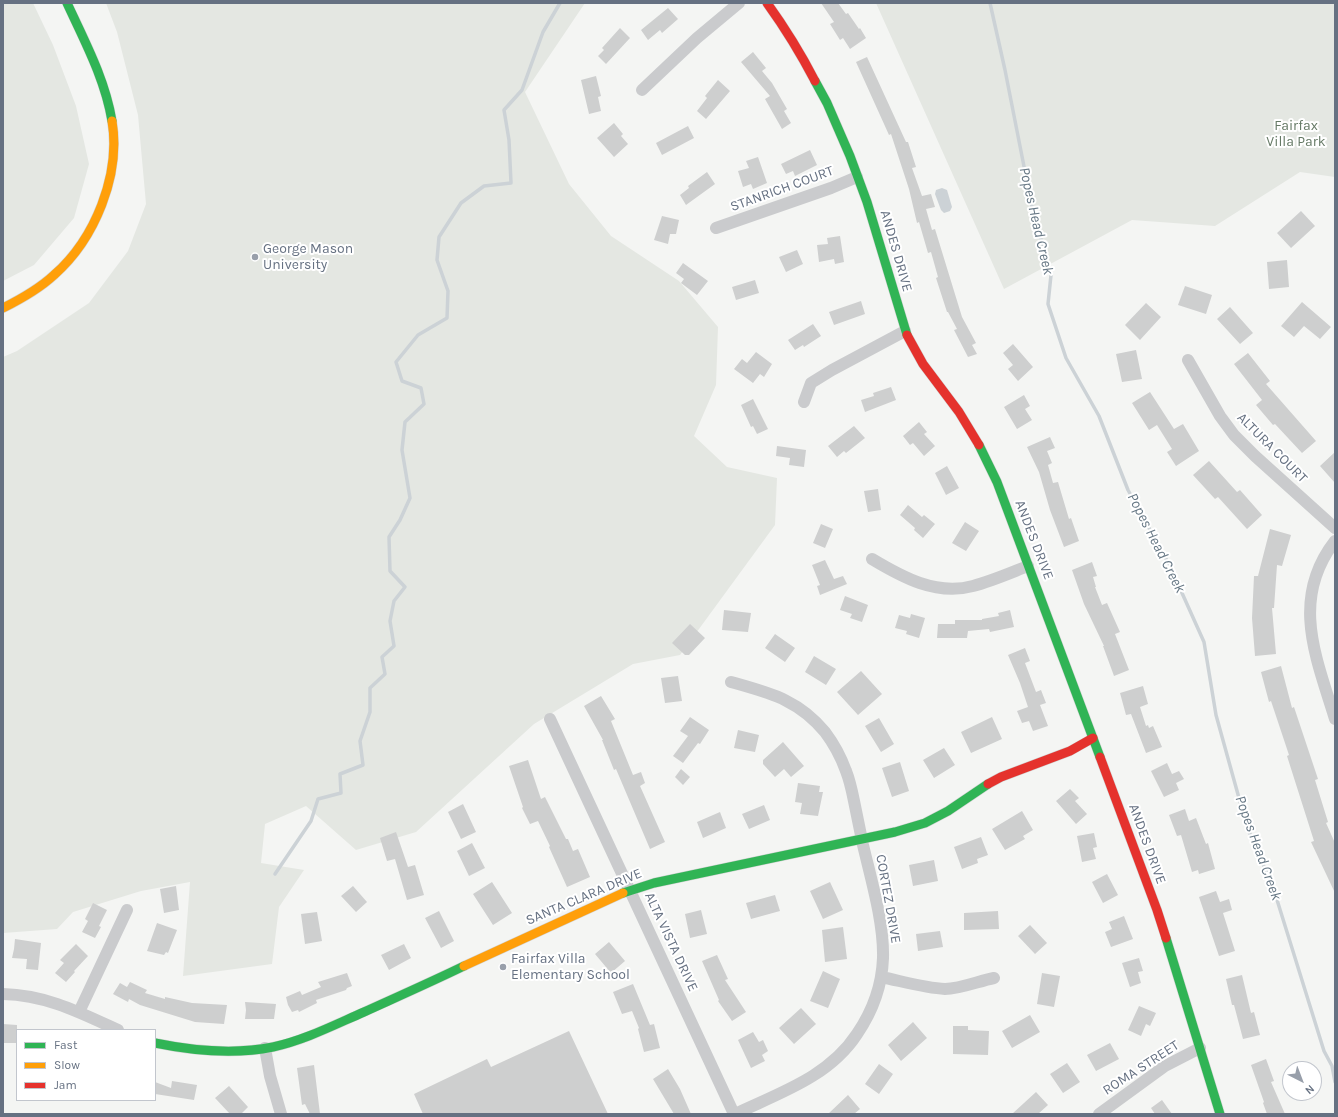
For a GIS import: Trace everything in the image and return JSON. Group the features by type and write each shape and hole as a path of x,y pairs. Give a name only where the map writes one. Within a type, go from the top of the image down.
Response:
{"street":[{"path":"3,308 21,299 41,286 75,253 99,213 111,171 113,135 110,105 102,80 67,3"},
{"path":"642,90 697,38 739,3"},
{"name":"ANDES DRIVE","path":"766,3 780,21 801,55 827,103 850,156 868,202 905,331 914,350 959,412 984,453 997,482 1157,910 1220,1114"},
{"name":"STANRICH COURT","path":"716,228 831,188 857,177"},
{"path":"804,402 811,383 832,370 905,331"},
{"name":"ALTURA COURT","path":"1188,360 1220,416 1234,435 1255,456 1335,528"},
{"path":"1335,540 1328,549 1314,581 1310,605 1310,616 1311,636 1315,654 1335,719"},
{"path":"872,559 914,582 940,588 973,586 1028,566"},
{"name":"CORTEZ DRIVE","path":"731,682 783,698 805,712 824,732 838,751 847,772 882,941 881,977 878,989 858,1033 822,1071 808,1080 734,1114"},
{"name":"ALTA VISTA DRIVE","path":"550,719 631,890 734,1114"},
{"name":"SANTA CLARA DRIVE","path":"156,1043 202,1051 231,1051 265,1048 288,1043 329,1028 631,890 654,883 895,832 925,823 948,811 984,786 1001,777 1070,751 1093,738"},
{"path":"79,1012 127,910"},
{"path":"881,977 945,989 955,988 994,978"},
{"path":"3,994 26,996 51,1001 116,1029"},
{"path":"265,1048 270,1076 281,1114"},
{"name":"ROMA STREET","path":"1099,1114 1165,1066 1200,1048"}],"green space":[{"path":"3,3 33,3 53,45 76,106 89,164 74,218 34,265 3,281"},
{"name":"George Mason University","path":"106,3 585,3 525,92 569,184 611,236 679,281 718,327 716,385 694,436 727,467 777,478 775,525 680,655 633,664 534,724 416,832 356,850 306,806 265,824 261,863 304,870 279,907 272,964 183,976 190,882 141,891 73,912 57,929 3,933 3,357 17,351 89,303 128,251 146,204 138,115 117,32"},
{"name":"Fairfax Villa Park","path":"876,3 1335,3 1335,177 1300,172 1215,226 1132,220 1004,289"}],"shaded area":[{"path":"942,188 947,190 952,207 950,211 944,213 941,210 935,194 936,190"}],"building":[{"path":"821,3 838,3 846,14 848,13 859,29 860,28 866,38 850,49 843,38 840,40 830,24 834,22"},
{"path":"668,8 678,19 662,33 660,30 648,40 641,30"},
{"path":"620,28 630,38 606,64 598,56 604,50 602,48"},
{"path":"753,52 766,68 762,71 772,83 787,109 784,111 791,123 782,129 765,99 770,96 741,62"},
{"path":"867,57 906,142 908,142 916,167 912,168 922,196 931,194 935,207 926,209 932,230 935,229 962,317 976,343 972,345 977,354 968,357 954,330 957,329 947,312 936,278 938,277 931,252 928,253 919,222 917,223 909,189 891,134 889,135 856,62"},
{"path":"596,76 601,96 598,97 601,111 589,114 581,80"},
{"path":"718,80 730,91 706,119 697,111 707,98 705,96"},
{"path":"614,123 623,134 621,136 628,144 614,157 597,138"},
{"path":"688,126 694,138 662,155 656,143"},
{"path":"810,150 817,165 795,176 793,171 786,174 781,164"},
{"path":"758,157 767,183 753,189 751,184 743,187 738,171 749,168 746,161"},
{"path":"707,172 715,184 686,205 680,195 689,188 688,186"},
{"path":"1301,211 1315,226 1291,248 1277,233"},
{"path":"662,216 679,220 676,234 670,234 668,244 654,240"},
{"path":"840,236 844,262 835,264 834,259 819,262 817,245 828,244 827,238"},
{"path":"797,250 803,264 786,272 779,257"},
{"path":"1287,260 1289,287 1269,289 1267,262"},
{"path":"683,263 708,281 697,295 681,283 684,279 676,273"},
{"path":"755,280 759,293 736,300 732,287"},
{"path":"1185,286 1212,295 1206,314 1178,305"},
{"path":"861,301 865,314 834,325 829,312"},
{"path":"1302,302 1331,327 1320,339 1304,326 1294,337 1281,326"},
{"path":"1146,303 1161,317 1140,340 1125,325"},
{"path":"1230,307 1253,333 1240,344 1217,319"},
{"path":"813,324 821,336 804,347 803,345 795,350 788,340"},
{"path":"1013,344 1033,367 1018,381 1008,369 1013,365 1003,353"},
{"path":"1136,350 1142,379 1122,382 1116,354"},
{"path":"756,352 772,364 764,377 760,374 753,383 734,369 742,359 747,363"},
{"path":"1248,353 1270,381 1266,384 1316,441 1302,453 1275,424 1273,425 1256,405 1262,400 1234,364"},
{"path":"891,387 896,400 865,412 861,400 874,396 873,393"},
{"path":"1150,392 1174,429 1183,424 1199,451 1176,466 1167,452 1172,449 1157,425 1149,430 1132,403"},
{"path":"1024,395 1030,406 1025,409 1032,420 1017,429 1004,407"},
{"path":"753,399 768,429 757,434 753,426 751,427 741,405"},
{"path":"919,422 927,432 924,434 935,446 924,456 913,443 910,445 903,436"},
{"path":"854,426 865,438 846,453 844,451 837,457 828,446"},
{"path":"1050,437 1055,448 1047,451 1052,463 1048,465 1053,483 1058,482 1069,519 1071,518 1079,541 1064,547 1050,510 1039,472 1027,447"},
{"path":"777,446 806,450 804,467 789,465 790,458 776,456"},
{"path":"1335,452 1335,483 1320,466"},
{"path":"1209,461 1237,492 1240,490 1262,515 1247,529 1218,497 1215,499 1193,475"},
{"path":"947,466 959,488 946,495 935,473"},
{"path":"878,489 881,510 868,512 864,491"},
{"path":"908,505 922,517 924,515 935,524 923,538 914,530 915,528 900,515"},
{"path":"965,522 979,531 966,551 952,543"},
{"path":"821,524 833,529 825,548 813,543"},
{"path":"1270,529 1291,535 1282,566 1277,565 1274,608 1272,608 1276,654 1255,656 1252,618 1254,576 1258,576"},
{"path":"825,560 834,579 843,576 847,584 820,595 817,586 820,585 812,565"},
{"path":"1092,562 1097,576 1093,577 1095,587 1102,605 1107,603 1120,632 1115,634 1129,670 1114,676 1104,646 1084,604 1072,570"},
{"path":"845,596 868,605 862,622 850,618 852,614 840,610"},
{"path":"724,610 751,613 748,632 722,630"},
{"path":"1010,610 1014,627 990,632 989,629 968,631 967,638 937,638 938,624 955,624 955,620 982,620 999,616 998,613"},
{"path":"911,614 925,618 919,638 906,634 907,631 895,628 899,615 910,618"},
{"path":"690,624 705,638 689,655 685,655 672,643"},
{"path":"775,634 795,648 785,662 765,648"},
{"path":"1025,648 1030,661 1025,663 1036,692 1041,690 1046,703 1040,705 1048,726 1033,731 1029,721 1022,723 1017,711 1028,707 1008,655"},
{"path":"814,656 836,669 826,685 805,672"},
{"path":"1281,666 1292,708 1294,707 1318,779 1315,780 1328,822 1326,823 1335,843 1335,893 1311,842 1314,841 1287,756 1289,755 1271,701 1269,702 1261,672"},
{"path":"861,671 882,694 858,715 837,692"},
{"path":"678,676 682,701 665,703 661,678"},
{"path":"1143,686 1148,704 1140,707 1146,726 1148,725 1149,728 1153,726 1162,747 1146,753 1131,714 1126,715 1120,693"},
{"path":"601,696 615,719 611,721 633,775 641,772 645,783 640,786 665,842 650,849 616,769 614,770 603,740 584,706"},
{"path":"690,717 709,730 700,744 698,743 683,763 673,756 688,736 680,731"},
{"path":"992,717 1002,739 971,753 961,732"},
{"path":"879,718 894,744 881,752 865,726"},
{"path":"738,730 759,735 755,752 734,748"},
{"path":"783,742 804,766 791,777 784,769 775,777 763,764 763,760"},
{"path":"944,748 955,765 934,778 923,760"},
{"path":"528,760 541,799 545,797 573,851 578,849 590,877 567,887 538,821 530,824 522,808 523,807 509,766"},
{"path":"900,762 909,791 892,797 882,768"},
{"path":"1167,763 1172,774 1179,771 1184,779 1176,783 1179,790 1164,797 1151,771"},
{"path":"681,769 690,777 683,785 675,777"},
{"path":"798,783 820,786 819,792 823,792 818,816 800,814 802,803 795,802"},
{"path":"1070,789 1079,798 1075,801 1087,814 1076,824 1056,801"},
{"path":"463,804 476,832 461,839 448,812"},
{"path":"764,805 770,820 749,829 742,814"},
{"path":"1185,809 1189,821 1196,818 1206,844 1208,843 1215,869 1199,874 1198,870 1192,872 1181,835 1177,836 1169,815"},
{"path":"1022,811 1033,830 1023,836 1025,839 1005,850 992,829"},
{"path":"720,812 726,828 703,838 697,822"},
{"path":"396,832 408,867 415,865 424,895 407,900 395,859 387,861 380,838"},
{"path":"1094,833 1097,847 1093,848 1096,859 1082,862 1077,836"},
{"path":"981,837 988,855 977,859 978,863 962,869 954,847"},
{"path":"472,843 485,868 469,876 457,851"},
{"path":"934,860 938,881 913,886 909,865"},
{"path":"1107,874 1118,895 1103,903 1092,882"},
{"path":"492,882 512,913 493,925 473,894"},
{"path":"830,882 843,910 823,919 810,891"},
{"path":"176,886 179,910 164,913 160,889"},
{"path":"353,886 367,902 356,912 341,896"},
{"path":"1216,891 1220,902 1229,899 1232,910 1223,913 1235,951 1219,956 1199,897"},
{"path":"775,895 780,911 751,919 746,903"},
{"path":"93,903 107,910 95,938 82,932 88,921 85,919"},
{"path":"701,910 707,934 690,938 685,914"},
{"path":"439,911 454,941 441,948 425,918"},
{"path":"998,911 999,929 964,930 964,913"},
{"path":"317,912 322,941 305,944 301,914"},
{"path":"1124,916 1133,939 1111,947 1105,932 1112,929 1109,922"},
{"path":"157,923 177,930 168,953 166,952 164,955 147,951"},
{"path":"1030,925 1047,943 1035,954 1018,936"},
{"path":"843,927 847,959 825,962 822,930"},
{"path":"940,931 943,947 918,951 916,934"},
{"path":"15,939 41,943 38,970 26,969 27,959 12,958"},
{"path":"609,942 625,961 611,973 595,954"},
{"path":"76,944 88,956 66,982 55,973 64,963 60,960"},
{"path":"404,944 411,958 389,970 381,955"},
{"path":"717,955 728,979 725,980 746,1012 732,1021 718,1001 719,1000 702,961"},
{"path":"1139,958 1143,971 1138,972 1141,983 1130,987 1122,963"},
{"path":"823,971 840,979 828,1008 810,1001"},
{"path":"347,973 352,986 346,990 316,1000 317,1003 299,1012 298,1010 292,1012 286,997 300,991 302,995 321,987 318,982"},
{"path":"1042,973 1060,976 1054,1007 1037,1004"},
{"path":"1242,975 1251,1013 1254,1012 1260,1035 1243,1039 1234,1005 1232,1005 1226,979"},
{"path":"130,982 147,990 145,993 165,999 165,997 192,1003 227,1005 224,1024 195,1022 140,1005 129,999 128,1002 113,994 120,983 127,987"},
{"path":"633,984 650,1025 654,1024 660,1048 644,1052 639,1028 632,1011 622,1014 613,992"},
{"path":"245,1002 276,1004 274,1019 245,1019"},
{"path":"1139,1006 1156,1013 1150,1026 1146,1024 1141,1036 1128,1030"},
{"path":"801,1008 816,1024 794,1044 779,1028"},
{"path":"1030,1015 1040,1032 1012,1048 1002,1031"},
{"path":"913,1022 927,1038 901,1061 888,1045"},
{"path":"3,1024 17,1025 16,1043 3,1043"},
{"path":"953,1026 968,1026 968,1030 989,1031 988,1055 953,1054"},
{"path":"569,1031 608,1114 423,1114 414,1094 487,1059 491,1067"},
{"path":"753,1032 759,1042 763,1040 768,1051 762,1055 765,1061 751,1068 738,1040"},
{"path":"1110,1043 1119,1059 1096,1071 1087,1055"},
{"path":"1266,1059 1274,1081 1271,1082 1285,1114 1267,1114 1263,1103 1264,1102 1251,1065"},
{"path":"1067,1063 1080,1082 1063,1093 1050,1074"},
{"path":"879,1064 893,1074 879,1094 865,1084"},
{"path":"314,1065 320,1114 310,1114 305,1104 302,1105 297,1068"},
{"path":"668,1069 680,1089 691,1114 674,1114 653,1079"},
{"path":"172,1081 197,1085 194,1100 156,1094 156,1082 171,1088"},
{"path":"229,1086 248,1107 241,1114 230,1114 215,1098"},
{"path":"1036,1092 1048,1105 1038,1114 1012,1114"},
{"path":"848,1095 860,1109 854,1114 828,1114"},
{"path":"1162,1100 1172,1114 1155,1114 1151,1108"}],"waterway":[{"path":"275,874 311,821 318,799 341,793 340,774 363,765 360,741 370,712 370,688 385,674 382,657 394,646 390,621 394,601 405,587 390,571 389,537 400,520 410,498 402,450 405,422 424,404 421,388 402,381 396,362 418,335 447,318 448,291 437,260 439,237 461,203 484,186 511,183 509,140 504,110 522,90 543,32 560,3"},
{"name":"Popes Head Creek","path":"990,3 1032,207 1051,275 1048,304 1066,358 1099,416 1128,490 1169,564 1204,642 1216,715 1247,827 1273,887 1324,1051 1332,1066 1335,1082"}],"traffic: fast":[{"path":"67,3 105,90 112,121"},
{"path":"815,81 827,103 850,156 867,202 907,335"},
{"path":"979,445 997,482 1100,757"},
{"path":"623,893 654,883 895,832 925,823 948,811 988,784"},
{"path":"1166,938 1220,1114"},
{"path":"156,1043 214,1051 244,1051 285,1044 319,1032 464,966"}],"traffic: slow":[{"path":"3,308 30,293 54,275 69,260 93,225 102,205 112,163 114,142 112,121"},
{"path":"464,966 623,893"}],"traffic: jam":[{"path":"767,3 792,41 815,81"},
{"path":"907,335 923,364 959,412 979,445"},
{"path":"988,784 1001,777 1070,751 1093,738"},
{"path":"1100,757 1166,938"}],"place":[{"name":"George Mason University","path":"255,257"},
{"name":"Fairfax Villa Elementary School","path":"503,967"}]}
